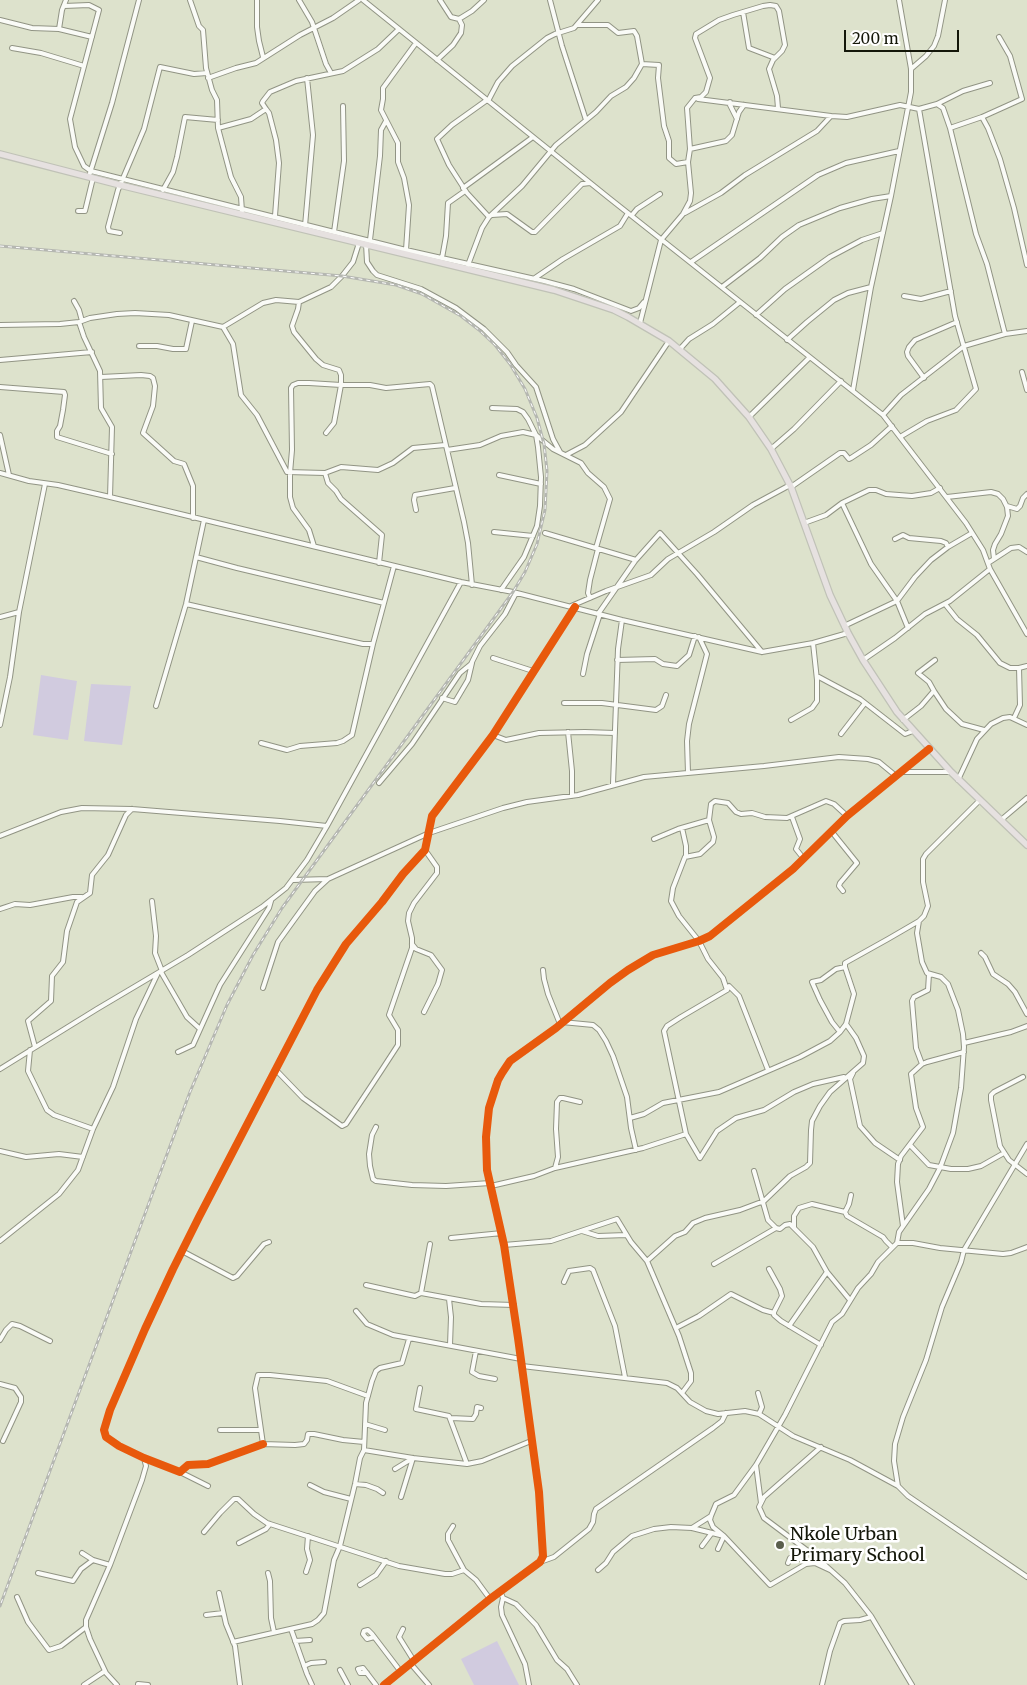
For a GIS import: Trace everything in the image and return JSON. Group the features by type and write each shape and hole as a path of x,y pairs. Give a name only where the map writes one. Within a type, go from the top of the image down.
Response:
{"main road":[{"path":"0,154 91,176 120,186 162,193 467,266 584,299 614,310 640,323 680,348 715,378 749,417 771,449 790,486 830,595 844,626 888,700 950,772 1027,845"}],"street":[{"path":"59,29 66,0"},
{"path":"78,211 85,211 91,176 139,0"},
{"path":"190,0 199,26 203,30 208,76 217,100 218,128 231,177 241,197 242,212 275,216 305,227 334,232 365,243 406,250 467,266 574,289 631,311 639,308 644,302"},
{"path":"257,0 259,41 264,57"},
{"path":"299,0 309,17 326,64 331,72"},
{"path":"120,233 109,231 108,227 122,178 144,129 160,67 208,76 256,64 264,57 361,0 883,415 947,497 972,533 983,550 990,569 1027,634"},
{"path":"440,0 451,17 459,19 484,0"},
{"path":"550,0 586,120"},
{"path":"490,216 464,189 449,165 437,139 452,125 488,101 498,82 512,66 547,38 571,30 578,25 598,0"},
{"path":"853,390 871,287 910,107 911,69 899,0"},
{"path":"911,69 934,46 944,0"},
{"path":"64,6 82,4 98,8 99,11 73,107 71,124 78,154 91,176"},
{"path":"640,323 661,240 683,214 690,197 688,162 690,149 687,108 695,98 701,97 706,92 710,78 694,36 719,20 763,6 776,6 779,10 785,45 775,58 769,69 769,74 774,84 778,108"},
{"path":"743,12 749,48 775,58"},
{"path":"437,60 461,33 462,25 459,19"},
{"path":"0,20 32,28 59,29 92,37"},
{"path":"467,266 482,228 490,216 522,186 566,136 611,96 626,87 642,64 637,36 634,31 618,33 608,24 578,25"},
{"path":"275,216 279,163 271,117 262,103 263,101 270,92 306,78 343,71 378,49 399,29"},
{"path":"950,128 982,117 1022,99 1010,56 999,38"},
{"path":"406,250 409,220 408,199 404,178 398,162 398,143 381,112 382,88 416,44"},
{"path":"12,48 41,53 84,66"},
{"path":"642,64 659,65 658,78 664,126 669,141 669,158 676,164 688,162"},
{"path":"305,227 313,135 306,78"},
{"path":"695,98 778,108 788,111 847,116 900,105 919,109 937,104 963,91 990,83"},
{"path":"730,102 737,118"},
{"path":"937,104 943,108 950,128 976,234 987,264 1005,334"},
{"path":"690,149 726,141 732,134 744,105"},
{"path":"334,232 344,161 343,106"},
{"path":"218,128 251,118 266,109"},
{"path":"900,437 927,422 956,410 976,391 957,322 919,109"},
{"path":"683,214 817,131 831,116"},
{"path":"91,176 122,178 162,193 177,157 185,117 218,120"},
{"path":"982,117 1000,159 1014,208 1027,266"},
{"path":"386,121 381,130 380,156 365,243 367,262 377,274 421,290 456,308 484,329 536,386 560,452"},
{"path":"442,258 446,236 448,203 533,137"},
{"path":"691,262 818,175 846,163 899,151"},
{"path":"490,216 507,214 532,232 535,232 582,184 590,183"},
{"path":"534,279 563,259 620,226 630,214 660,194"},
{"path":"722,287 752,264 782,236 798,225 840,208 891,196"},
{"path":"756,314 785,289 830,257 862,240 883,233"},
{"path":"0,325 48,325 117,314 158,313 223,327 263,303 276,300 299,302 323,292 336,282 353,262 365,243"},
{"path":"787,340 834,300 848,293 871,287"},
{"path":"904,296 921,299 951,291"},
{"path":"74,301 80,310 84,337 101,377 100,400 102,412 112,427 110,497"},
{"path":"299,302 292,326 294,332 316,360 339,370 341,375 334,423 326,433"},
{"path":"680,348 689,339 718,321 740,302"},
{"path":"139,346 186,349 192,321"},
{"path":"924,378 906,352 916,340 957,322"},
{"path":"223,327 234,344 240,395 255,411 284,467 290,473 325,473 341,467 382,470 413,448 446,445"},
{"path":"883,415 901,395 964,346 1005,334 1027,331"},
{"path":"566,455 585,444 621,412 669,341"},
{"path":"0,360 92,352"},
{"path":"749,417 809,358"},
{"path":"1022,372 1027,390"},
{"path":"101,377 141,375 153,378 155,386 153,406 143,433 174,461 184,464 193,486 193,518"},
{"path":"771,449 841,382"},
{"path":"314,546 308,526 296,513 291,502 290,388 301,383 370,385 386,388 431,385 468,543 472,585"},
{"path":"0,387 64,392 66,395 56,437 112,454"},
{"path":"492,408 508,408 521,411 528,419 536,435 541,484 539,516 533,536 524,558 501,590"},
{"path":"208,1486 108,1440 104,1434 105,1425 145,1328 182,1251 317,990 337,957 403,874 425,850 432,816 493,735 573,607 590,598 651,575 678,552 790,486 840,453 843,452 851,458 876,441 892,426"},
{"path":"447,450 480,444 501,436 523,432 536,435 583,465 588,473 604,487 610,499 590,580 588,593 590,598"},
{"path":"0,435 9,475"},
{"path":"325,473 328,483 341,499 382,535 379,563"},
{"path":"0,474 110,497 379,563 472,585 516,593 622,620 762,652 813,643 848,633"},
{"path":"499,475 541,484"},
{"path":"0,725 10,677 19,612 45,484"},
{"path":"416,510 415,495 455,488"},
{"path":"804,523 826,515 842,503 869,490 876,490 886,494 912,496 931,493 940,488"},
{"path":"947,497 992,492 998,494 1003,499 1007,506 1008,516 994,547 994,559"},
{"path":"1007,506 1014,510 1017,509 1027,494"},
{"path":"842,503 871,564 896,601 908,628"},
{"path":"156,706 186,604 204,520"},
{"path":"494,532 533,536"},
{"path":"545,533 636,560"},
{"path":"583,674 599,614 636,560 660,533 762,652"},
{"path":"844,626 896,601 920,571 948,548 972,533"},
{"path":"895,539 903,535 913,539 941,541 946,543 948,548"},
{"path":"988,563 1015,547 1022,548 1027,552"},
{"path":"196,557 384,603"},
{"path":"261,743 287,750 300,746 337,743 352,735 373,644 394,566"},
{"path":"863,660 926,614 945,604 990,569"},
{"path":"0,1070 122,994 160,973 270,901 293,880 327,826 461,582"},
{"path":"442,698 456,702 469,679 473,661 480,646 505,614 516,593"},
{"path":"186,604 348,641 373,644"},
{"path":"945,604 957,620 977,635 1000,662 1010,668 1027,666"},
{"path":"0,617 19,612"},
{"path":"613,784 617,660 622,620"},
{"path":"617,660 655,659 663,664 677,666 689,655 697,637"},
{"path":"688,773 687,741 689,724 707,654 697,637"},
{"path":"792,720 812,708 816,704 818,697 813,643"},
{"path":"493,658 533,671"},
{"path":"935,660 918,673 930,682 949,712 962,724 984,730"},
{"path":"380,783 412,744 460,673 473,661"},
{"path":"1014,718 1020,705 1019,668"},
{"path":"817,676 853,694 905,734 913,731"},
{"path":"904,720 930,697 934,691"},
{"path":"564,703 616,704 657,710 662,706 666,695"},
{"path":"841,734 866,703"},
{"path":"958,780 972,747 984,730 991,724 1003,718 1014,718 1027,725"},
{"path":"493,735 506,740 533,734 568,732 614,733"},
{"path":"568,732 572,771 572,796"},
{"path":"540,1562 543,1556 543,1539 539,1492 514,1305 502,1233 490,1184 486,1156 490,1101 498,1080 510,1061 561,1023 610,982 643,960 660,952 700,941 710,936 804,859 847,816 929,749"},
{"path":"293,880 328,878 429,833 503,808 527,802 572,796 644,777 845,757 879,762 896,776"},
{"path":"903,772 950,772"},
{"path":"1001,820 1027,798"},
{"path":"922,1064 916,1048 912,1001 914,997 928,990 929,974 922,962 917,936 920,921 928,910 923,882 924,859 926,854 980,800"},
{"path":"686,856 700,854 713,842 714,837 709,820 711,804 718,801 728,803 736,812 741,814 792,817 826,801 834,804 847,816"},
{"path":"0,836 69,810 132,809 327,826"},
{"path":"35,1047 28,1021 51,1001 52,976 63,962 67,931 77,902 90,893 92,875 111,852 126,814 132,809"},
{"path":"792,817 800,839 796,849 804,859"},
{"path":"654,839 709,820"},
{"path":"682,828 686,856 673,888 671,901 679,916 700,941 704,952 728,988 739,996 768,1070"},
{"path":"832,832 857,863 840,883 839,886 843,891"},
{"path":"276,1070 303,1098 341,1125 346,1124 398,1045 398,1030 389,1015 412,944 408,920 409,913 438,870 425,850"},
{"path":"263,988 278,942 315,891 328,878"},
{"path":"0,909 15,904 30,905 73,897 82,898"},
{"path":"152,901 156,936 155,953 160,973 188,1017 199,1028"},
{"path":"178,1052 188,1049 193,1045 199,1028 220,985 269,908 270,901"},
{"path":"630,1118 644,1114 663,1104 719,1092 822,1046 840,1032 846,1024 854,994 845,963 920,921"},
{"path":"412,944 416,949 430,955 442,970 438,984 424,1012"},
{"path":"981,954 985,957 993,974 1008,984 1015,992 1027,1014"},
{"path":"840,1032 832,1022 812,982 821,980 836,969 845,967"},
{"path":"543,970 552,1006 561,1023"},
{"path":"0,1242 59,1194 72,1179 113,1087 136,1019 160,973"},
{"path":"897,1243 899,1232 929,1189 940,1168 953,1133 957,1115 964,1052 958,1010 948,984 941,977 929,974"},
{"path":"728,988 667,1026 664,1031 686,1134 700,1158 717,1131 736,1118 764,1110 794,1092 813,1084 846,1077"},
{"path":"561,1023 588,1024 599,1030 609,1047 626,1094 636,1150"},
{"path":"647,1261 675,1236 685,1232 693,1223 764,1201 790,1176 810,1163 812,1122 820,1106 830,1092 863,1063 864,1056 856,1038 846,1024"},
{"path":"964,1043 1011,1032 1027,1026"},
{"path":"30,1050 28,1071 46,1110 54,1115 93,1129"},
{"path":"903,1226 897,1169 900,1160 924,1127 916,1108 911,1077 922,1064 964,1052"},
{"path":"854,1071 850,1079 860,1126 875,1144 900,1160"},
{"path":"1023,1077 991,1095 998,1140 1009,1160 1027,1174"},
{"path":"555,1168 558,1157 557,1102 560,1098 580,1102"},
{"path":"376,1127 372,1135 369,1154 373,1179 403,1185 446,1186 490,1184 534,1176 555,1168 636,1150 686,1134"},
{"path":"898,1486 894,1454 898,1431 922,1369 937,1320 961,1262 964,1250 1027,1144"},
{"path":"910,1145 927,1164 940,1168 962,1170 981,1166 1004,1153"},
{"path":"0,1151 26,1158 59,1154 83,1157"},
{"path":"754,1171 768,1220 776,1228"},
{"path":"845,1212 851,1195"},
{"path":"794,1227 794,1216 799,1208 812,1204 845,1212 847,1216 883,1237 892,1247"},
{"path":"504,1245 551,1241 617,1219 626,1235 647,1261 676,1328 691,1373 691,1381 682,1393"},
{"path":"714,1264 776,1228 780,1229 786,1224 790,1224 813,1247 827,1272 850,1300"},
{"path":"582,1231 598,1236 626,1235"},
{"path":"451,1238 502,1233"},
{"path":"182,1251 233,1278 242,1271 264,1244 269,1242"},
{"path":"815,1564 806,1564 770,1585 724,1536 713,1527 710,1520 716,1504 734,1495 756,1465 794,1398 832,1322 842,1314 878,1262 897,1243 913,1243 940,1248 1008,1254 1027,1247"},
{"path":"421,1293 430,1244"},
{"path":"564,1282 569,1271 590,1268 593,1270 614,1326 625,1377"},
{"path":"770,1269 782,1296 774,1313"},
{"path":"789,1326 827,1272"},
{"path":"366,1285 415,1296 421,1293 481,1304 514,1305"},
{"path":"676,1328 699,1316 731,1294 763,1310 774,1313 789,1326 821,1345"},
{"path":"449,1299 451,1317 450,1345"},
{"path":"356,1311 367,1324 393,1335 521,1359"},
{"path":"0,1340 12,1324 50,1341"},
{"path":"232,1642 312,1624 324,1613 334,1560 340,1546 356,1484 360,1458 364,1450 365,1414 368,1396 376,1371 383,1367 400,1365 404,1361 409,1339"},
{"path":"476,1351 472,1372 479,1376 495,1379"},
{"path":"522,1366 667,1383 682,1393 690,1402 713,1413 745,1411 759,1414 793,1436 850,1460 898,1486 908,1496 1027,1577"},
{"path":"263,1444 255,1388 258,1375 327,1381 368,1396"},
{"path":"0,1384 15,1388 21,1397 21,1402 3,1441"},
{"path":"420,1388 416,1409 451,1418 473,1418 477,1407 481,1408"},
{"path":"758,1393 762,1407 759,1414"},
{"path":"384,1685 490,1600 540,1562 554,1557 588,1529 593,1522 596,1509 720,1423 726,1413"},
{"path":"451,1418 467,1464"},
{"path":"365,1424 385,1430"},
{"path":"220,1430 260,1430"},
{"path":"180,1472 188,1465 208,1464 263,1444 304,1444 308,1434 364,1442"},
{"path":"364,1450 467,1464 482,1461 531,1441"},
{"path":"820,1447 764,1497 759,1507 760,1511 764,1518 832,1571 854,1594 872,1617 912,1685"},
{"path":"116,1685 105,1671 86,1627 86,1620 110,1565 146,1470 144,1458"},
{"path":"395,1469 413,1458"},
{"path":"401,1497 413,1458"},
{"path":"756,1465 761,1503"},
{"path":"356,1484 366,1485 383,1493"},
{"path":"310,1486 351,1499"},
{"path":"204,1532 234,1499 238,1499 254,1514 270,1524 386,1561 415,1569 445,1574 464,1570"},
{"path":"692,1528 711,1516"},
{"path":"239,1543 266,1529 270,1524"},
{"path":"453,1526 448,1534 448,1540 464,1570 476,1580 490,1600"},
{"path":"598,1570 613,1552 632,1536 654,1529 692,1528 724,1536"},
{"path":"702,1546 712,1534"},
{"path":"306,1572 310,1560 307,1549 308,1536"},
{"path":"718,1549 724,1536"},
{"path":"82,1553 93,1560 110,1565"},
{"path":"788,1563 790,1558 793,1557 832,1571"},
{"path":"38,1573 73,1581 81,1569 93,1560"},
{"path":"360,1585 376,1575 386,1561"},
{"path":"268,1573 270,1618 274,1632"},
{"path":"501,1593 503,1598 502,1615 525,1664 529,1685"},
{"path":"218,1594 232,1642 235,1646 240,1685"},
{"path":"17,1598 28,1622 49,1650 61,1646 86,1627"},
{"path":"503,1598 516,1604 536,1626 557,1660 567,1669 577,1685"},
{"path":"206,1615 223,1613"},
{"path":"822,1685 830,1650 840,1623 872,1617"},
{"path":"291,1629 312,1685"},
{"path":"402,1629 399,1637 412,1662 429,1685"},
{"path":"374,1637 401,1672"},
{"path":"295,1641 310,1640"},
{"path":"304,1666 311,1663 324,1662"},
{"path":"340,1670 348,1685"},
{"path":"84,1685 105,1671"},
{"path":"367,1673 376,1685"},
{"path":"138,1684 148,1685"}],"shaded area":[{"path":"41,675 77,681 68,740 33,735"},
{"path":"91,684 131,686 122,745 84,741"},
{"path":"497,1641 519,1685 474,1685 461,1659"}],"railway":[{"path":"0,246 342,276 396,285 422,294 461,316 479,330 495,345 510,364 525,389 537,418 544,444 547,471 545,510 537,544 525,572 513,592 282,908 253,955 227,1005 190,1092 0,1606"}],"cycle path":[{"path":"263,1444 208,1464 188,1465 180,1472 119,1446 106,1437 104,1430 110,1410 173,1269 317,990 346,944 425,850 432,816 493,735 575,607"},
{"path":"384,1685 490,1599 540,1562 543,1556 539,1492 518,1338 504,1245 487,1170 486,1137 489,1108 502,1073 510,1061 556,1028 628,970 653,955 710,936 793,869 847,816 929,749"}],"place":[{"name":"Nkole Urban Primary School","path":"780,1545"}]}
